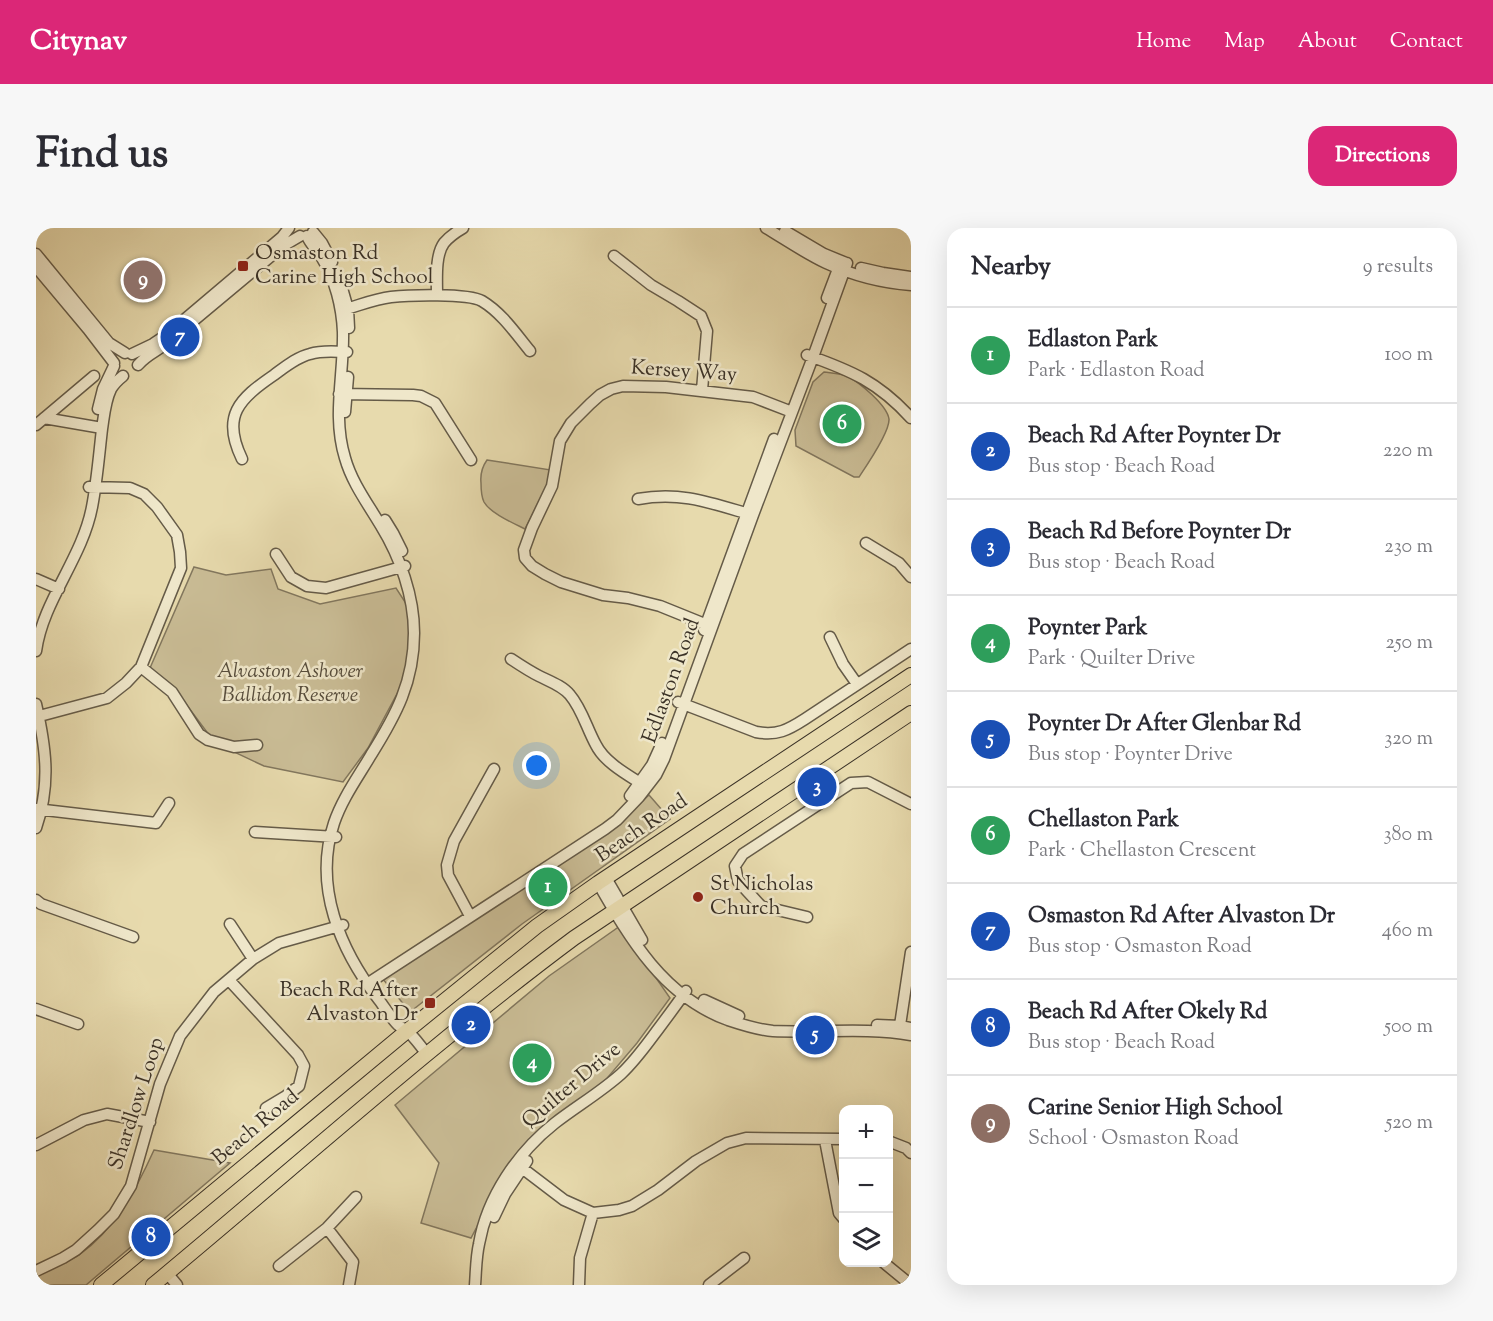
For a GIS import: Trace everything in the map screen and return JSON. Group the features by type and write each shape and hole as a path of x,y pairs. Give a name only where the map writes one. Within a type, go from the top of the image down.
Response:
{"main road":[{"name":"Beach Road","path":"101,1285 537,926 911,675"},
{"path":"153,1285 526,973 574,938 911,713"}],"street":[{"path":"36,651 56,588 79,535 92,487 103,389 119,355 153,344 165,336 290,228 293,232 309,233 322,243 339,278 344,310 343,331 346,352 343,394 338,412 345,459 358,489 404,566 411,598 414,631 414,652 407,683 396,713 345,798 335,820 334,837 328,852 328,889 332,911 340,926 346,949 399,1026 407,1031 427,1054"},
{"path":"437,295 438,256 441,248 445,241 463,228"},
{"path":"766,228 808,254 875,279 911,285"},
{"path":"780,228 843,266 911,277"},
{"path":"99,428 110,390 123,376 134,373 138,365 149,354 162,348 283,246 309,233"},
{"path":"36,254 109,343 129,353 136,359 138,365"},
{"path":"614,256 651,285 701,316 706,331 702,390"},
{"name":"Edlaston Road","path":"368,980 602,822 644,785 681,704 843,266"},
{"path":"36,267 88,329 114,364 117,372 123,376"},
{"path":"344,310 390,297 437,295 472,297 498,312 530,351"},
{"path":"242,459 233,434 233,422 240,405 248,394 300,358 327,351 346,352"},
{"path":"810,356 868,380 911,417"},
{"path":"40,422 94,376"},
{"name":"Kersey Way","path":"709,626 660,606 561,582 532,566 525,558 524,550 532,528 552,486 560,441 571,423 600,395 623,386 702,390 753,397 789,411"},
{"path":"343,394 413,395 429,399 435,403 471,460"},
{"path":"40,422 99,428"},
{"path":"37,716 107,699 126,683 141,667 181,568 177,535 157,507 144,494 130,488 92,487"},
{"path":"638,499 664,495 707,501 750,514"},
{"path":"866,543 899,563 911,577"},
{"path":"276,554 291,577 307,586 326,588 404,566"},
{"path":"36,579 56,588"},
{"path":"36,625 56,588"},
{"path":"830,637 843,664 857,684"},
{"path":"681,704 756,732 778,733 790,729 911,649"},
{"path":"511,659 565,689 571,695 603,756 644,785"},
{"path":"141,667 172,692 199,734 208,740 234,747 257,745"},
{"path":"36,704 46,765 36,828"},
{"path":"36,740 39,761 36,797"},
{"path":"469,913 448,875 447,865 454,841 494,769"},
{"path":"807,917 761,906 738,881 735,866 743,854 851,783 868,782 911,804"},
{"path":"39,809 156,822 169,803"},
{"path":"255,832 334,837"},
{"path":"602,881 618,909 655,958 688,995 732,1014 756,1021 789,1025 903,1029 911,1035"},
{"path":"36,900 41,904 133,937"},
{"path":"230,924 253,958"},
{"name":"Shardlow Loop","path":"36,1271 76,1250 113,1215 131,1186 160,1084 180,1036 214,992 253,958 279,943 340,926"},
{"path":"903,1029 911,952"},
{"path":"229,980 298,1055 304,1066 299,1086 266,1108"},
{"name":"Quilter Drive","path":"481,1285 491,1225 505,1194 534,1151 549,1136 607,1094 632,1072 654,1047 688,995"},
{"name":"Quilter Drive","path":"475,1285 478,1246 482,1230 494,1198 524,1153 569,1112 627,1068 688,995"},
{"path":"36,1009 78,1024"},
{"path":"36,1145 84,1120 107,1114 150,1122"},
{"path":"522,1168 564,1200 593,1213 632,1206 658,1190 696,1161 727,1143 746,1138 839,1139"},
{"path":"825,1140 839,1213"},
{"path":"893,1143 906,1148 911,1153"},
{"path":"279,1266 327,1228 356,1197"},
{"path":"579,1285 580,1258 593,1213"},
{"path":"327,1228 353,1262 349,1285"},
{"path":"709,1285 744,1258"},
{"path":"888,1267 910,1285"},
{"path":"167,1273 177,1285"}],"green space":[{"path":"824,372 844,375 858,383 878,401 889,419 882,440 859,477 854,477 796,446 795,430 813,382"},
{"path":"487,460 551,470 548,483 525,529 496,514 484,502 481,492 481,476"},
{"name":"Alvaston Ashover Ballidon Reserve","path":"194,567 226,575 271,569 278,589 320,604 396,588 407,605 412,652 399,690 368,748 343,782 264,766 215,743 183,700 150,668"},
{"path":"649,795 670,819 522,924 410,1012 382,978 615,826"},
{"path":"620,926 670,998 637,1043 603,1083 508,1168 471,1238 421,1223 439,1163 395,1105 549,976"},
{"path":"154,1150 230,1163 86,1285 36,1285 36,1274 79,1255 92,1245 114,1221 140,1180"}],"place":[{"name":"Osmaston Rd Carine High School","path":"243,266"},
{"name":"Carine Senior High School","path":"143,280"},
{"name":"Osmaston Rd After Alvaston Dr","path":"180,337"},
{"name":"Chellaston Park","path":"842,424"},
{"name":"Beach Rd Before Poynter Dr","path":"817,787"},
{"name":"Edlaston Park","path":"548,887"},
{"name":"St Nicholas Church","path":"698,897"},
{"name":"Beach Rd After Alvaston Dr","path":"430,1003"},
{"name":"Beach Rd After Poynter Dr","path":"471,1025"},
{"name":"Poynter Dr After Glenbar Rd","path":"815,1035"},
{"name":"Poynter Park","path":"532,1063"},
{"name":"Beach Rd After Okely Rd","path":"151,1237"}]}
